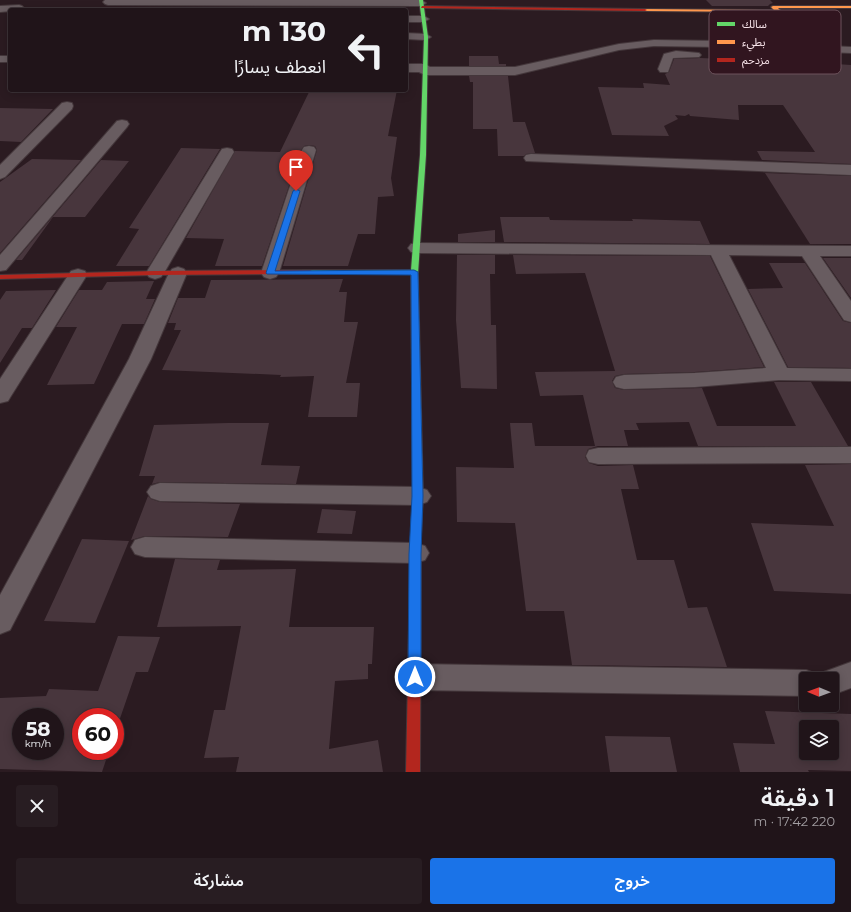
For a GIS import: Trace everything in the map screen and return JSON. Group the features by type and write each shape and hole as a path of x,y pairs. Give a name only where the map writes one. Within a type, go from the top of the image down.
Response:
{"main road":[{"path":"413,772 415,554 418,496 414,272 423,155 426,37 421,3 734,10"},
{"path":"778,10 773,7 851,7"},
{"path":"0,277 167,273 414,272"}],"street":[{"path":"108,2 421,3"},
{"path":"408,19 424,19"},
{"path":"408,36 426,37"},
{"path":"408,68 425,70 515,71 619,47 654,43 709,44"},
{"path":"841,50 851,50"},
{"path":"664,69 668,56 672,54 709,55"},
{"path":"841,60 851,60"},
{"path":"0,174 68,106"},
{"path":"0,266 122,124"},
{"path":"270,273 309,150"},
{"path":"0,622 140,359 167,273 228,152"},
{"path":"531,158 851,170"},
{"path":"417,248 851,251"},
{"path":"716,250 779,374"},
{"path":"808,251 851,316"},
{"path":"0,396 78,275"},
{"path":"624,382 695,380 779,374 851,375"},
{"path":"598,456 851,455"},
{"path":"160,492 418,496"},
{"path":"145,546 415,554"},
{"path":"839,679 851,675"},
{"path":"415,677 799,683"}],"building":[{"path":"706,0 770,0 773,3 768,6 712,6"},
{"path":"469,56 498,56 499,64 506,64 506,66 469,66"},
{"path":"709,58 709,74 841,74 841,64 851,65 851,164 762,160 757,151 815,152 783,105 738,105 739,120 690,116 689,114 685,116 675,115 678,119 664,126 669,136 612,135 598,87 644,88 643,83 670,85 665,74 669,72 674,59"},
{"path":"469,76 508,76 513,122 525,122 535,153 526,154 524,156 498,156 497,129 473,129 473,82 470,82"},
{"path":"309,92 397,92 388,136 397,137 391,178 394,196 378,197 375,234 358,234 348,266 283,266 317,150 315,146 304,146 301,150 262,266 215,266 224,239 186,238 235,151 280,152"},
{"path":"0,108 53,109 21,142 0,141"},
{"path":"181,148 220,149 149,266 116,266 139,229 129,228"},
{"path":"32,159 81,160 0,253 0,182"},
{"path":"101,160 129,161 85,217 53,217 22,260 16,260"},
{"path":"765,173 851,176 851,244 810,244"},
{"path":"500,217 549,217 550,220 633,221 632,219 700,221 710,244 504,242"},
{"path":"495,230 495,242 458,242 458,234"},
{"path":"457,255 495,255 495,274 490,274 491,325 496,325 497,389 461,388 456,320"},
{"path":"513,255 710,256 764,367 695,372 624,374 615,376 612,381 615,388 624,390 702,388 717,426 796,426 774,382 811,382 848,446 698,446 689,422 636,423 639,430 624,430 628,446 598,446 588,449 585,457 589,463 598,466 633,465 639,489 621,489 637,560 674,560 688,608 707,607 727,667 572,665 564,611 526,611 515,523 457,522 456,467 514,468 510,423 532,423 535,446 595,446 583,395 540,396 535,372 615,371 585,273 516,274"},
{"path":"823,258 851,258 851,298"},
{"path":"769,263 805,263 843,321 851,323 851,368 788,367 748,289 783,288"},
{"path":"343,279 339,292 347,292 344,322 358,322 346,383 360,383 357,417 308,417 314,376 280,377 281,375 162,370 181,330 174,330 176,323 168,323 178,298 205,298 211,280"},
{"path":"154,281 146,299 155,299 144,324 122,324 94,384 47,385 77,327 56,327 79,290 102,290 107,282"},
{"path":"56,290 32,328 22,328 0,363 0,300 6,291"},
{"path":"269,423 261,465 300,466 296,484 160,482 152,484 155,476 139,476 154,425"},
{"path":"851,464 851,594 774,591 751,523 834,526 805,465"},
{"path":"148,496 151,499 160,502 240,504 228,537 145,536 131,540"},
{"path":"322,509 356,511 352,534 317,533"},
{"path":"82,539 129,541 95,623 44,621"},
{"path":"175,559 220,560 217,570 296,569 289,627 374,627 372,664 368,664 368,679 335,681 329,749 378,740 383,772 236,772 239,757 204,758 214,710 225,710 241,626 157,627"},
{"path":"118,636 160,637 148,672 136,672 124,708 72,708 72,760 106,760 102,772 0,769 0,698 46,696 49,689 98,691"},
{"path":"765,711 851,714 851,771 808,770 809,772 740,772 733,743 775,744"},
{"path":"605,736 670,737 677,772 610,772"}],"traffic: fast":[{"path":"414,274 423,155 426,37 421,0"},
{"path":"310,272 414,272"}],"traffic: slow":[{"path":"778,10 773,7 851,7"},
{"path":"645,10 709,10"},
{"path":"414,274 418,496 416,534"}],"traffic: jam":[{"path":"422,7 645,10"},
{"path":"0,277 155,273 310,272"},
{"path":"413,772 416,534"}],"route":[{"path":"296,191 270,273 414,272 418,496 415,554 415,677"}]}
